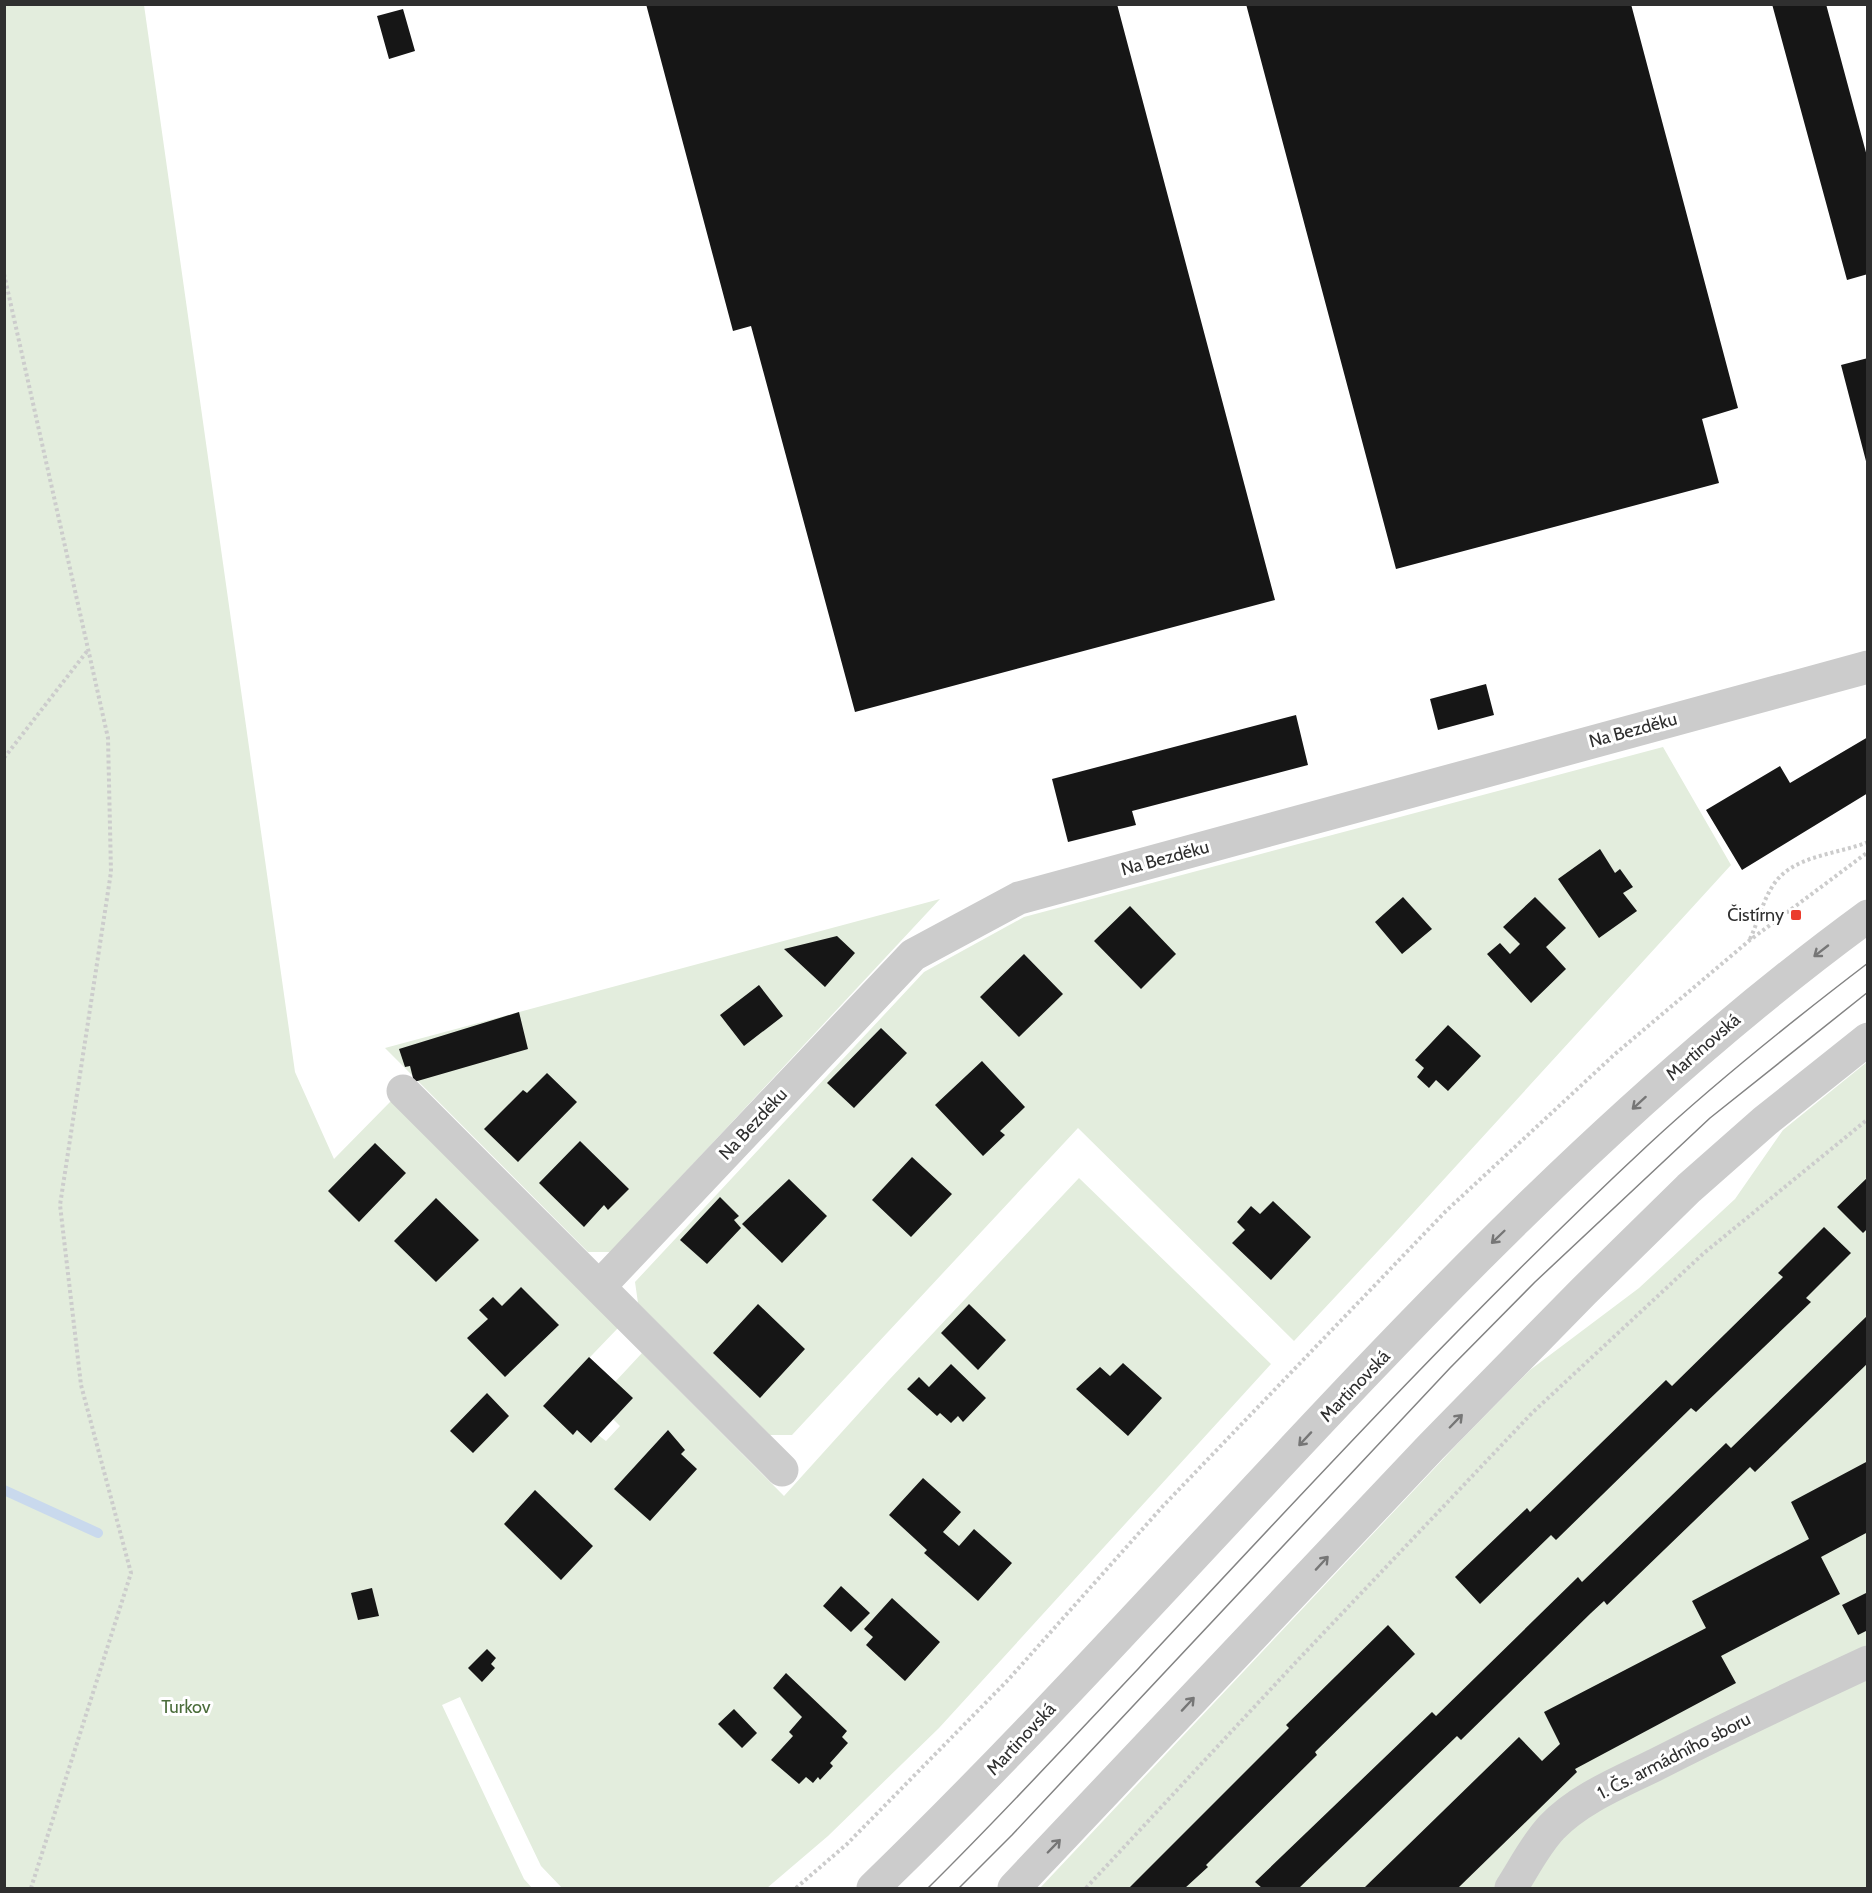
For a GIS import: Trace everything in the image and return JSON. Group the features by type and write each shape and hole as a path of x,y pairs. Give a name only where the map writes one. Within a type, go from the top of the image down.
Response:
{"street":[{"name":"Na Bezděku","path":"599,1287 913,955 1019,898 1868,668"},
{"name":"Martinovská","path":"873,1888 981,1782 1489,1246 1677,1069 1743,1012 1868,915"},
{"path":"1014,1888 1423,1455 1584,1291 1689,1188 1765,1121 1868,1039"},
{"path":"403,1091 782,1470"},
{"name":"1. Čs. armádního sboru","path":"1511,1888 1535,1848 1552,1827 1571,1810 1734,1725 1868,1662"}],"path":[{"path":"4,274 108,738 111,872 60,1205 81,1385 131,1573 31,1888"},
{"path":"4,758 88,649"},
{"path":"1750,940 1769,893 1777,879 1785,872 1801,862 1868,842"},
{"path":"796,1888 847,1844 1008,1680 1163,1506 1446,1210 1615,1054 1750,940 1868,852"},
{"path":"1086,1888 1532,1413 1704,1253 1868,1119"}],"green space":[{"name":"Turkov","path":"5,5 144,5 295,1072 334,1159 391,1101 618,1328 543,1406 573,1434 577,1430 591,1443 598,1435 606,1441 620,1426 613,1419 632,1399 615,1382 642,1353 784,1496 888,1381 1079,1178 1271,1364 939,1728 828,1836 767,1888 562,1888 541,1866 460,1697 442,1705 524,1879 532,1888 5,1888"},
{"path":"1663,747 1731,865 1294,1341 1078,1128 792,1435 770,1435 638,1303 635,1282 924,972 1024,917"},
{"path":"940,899 611,1252 588,1252 385,1048"},
{"path":"1867,1062 1867,1888 1040,1888 1462,1439 1530,1370 1639,1288 1735,1199 1783,1130"}],"building":[{"path":"646,4 1117,4 1275,600 855,712 751,326 733,331"},
{"path":"1246,4 1631,4 1738,408 1702,419 1719,483 1396,569"},
{"path":"1772,4 1826,4 1868,160 1868,274 1847,280"},
{"path":"403,9 415,51 389,59 377,16"},
{"path":"1868,358 1868,465 1867,465 1841,365"},
{"path":"1486,684 1494,715 1438,730 1430,699"},
{"path":"1296,715 1308,765 1132,811 1136,825 1068,842 1052,779"},
{"path":"1868,737 1868,793 1742,870 1706,810 1780,766 1790,783"},
{"path":"1600,849 1615,873 1620,869 1633,887 1623,893 1637,911 1599,938 1558,879"},
{"path":"1403,897 1432,929 1402,954 1375,922"},
{"path":"1535,897 1566,928 1546,947 1566,969 1531,1003 1487,954 1500,943 1510,954 1520,944 1503,927"},
{"path":"1130,906 1176,954 1141,989 1094,941"},
{"path":"837,936 855,953 825,987 784,949"},
{"path":"1024,954 1063,994 1019,1037 980,997"},
{"path":"759,985 783,1016 744,1046 720,1015"},
{"path":"519,1012 528,1049 414,1082 410,1066 405,1067 399,1049"},
{"path":"1448,1025 1481,1056 1448,1091 1436,1080 1429,1088 1417,1077 1424,1068 1415,1060"},
{"path":"881,1028 907,1053 854,1108 827,1083"},
{"path":"982,1061 1025,1107 1000,1131 1005,1135 983,1156 935,1105"},
{"path":"547,1073 577,1102 518,1162 484,1129 523,1090 527,1093"},
{"path":"580,1141 629,1189 608,1210 604,1205 584,1227 539,1183"},
{"path":"375,1143 406,1173 359,1222 328,1191"},
{"path":"912,1157 952,1194 911,1237 872,1200"},
{"path":"1868,1177 1868,1228 1863,1233 1837,1207"},
{"path":"789,1179 827,1216 782,1263 742,1224"},
{"path":"720,1197 739,1216 734,1220 741,1228 707,1264 680,1240"},
{"path":"436,1198 479,1240 436,1282 394,1241"},
{"path":"1273,1201 1311,1237 1271,1280 1232,1243 1245,1230 1237,1222 1251,1206 1260,1214"},
{"path":"1824,1227 1851,1253 1806,1298 1811,1302 1696,1412 1691,1408 1556,1540 1551,1535 1480,1604 1455,1577 1527,1508 1530,1512 1666,1380 1672,1386 1783,1277 1778,1273"},
{"path":"521,1287 559,1325 505,1377 467,1338 488,1319 479,1310 493,1297 502,1306"},
{"path":"758,1304 805,1349 760,1398 713,1353"},
{"path":"969,1304 1006,1340 978,1370 941,1333"},
{"path":"1868,1315 1868,1363 1755,1472 1750,1467 1607,1605 1604,1601 1461,1740 1457,1736 1299,1888 1262,1888 1255,1882 1432,1712 1436,1716 1578,1577 1582,1582 1726,1443 1731,1448"},
{"path":"589,1357 633,1398 591,1443 577,1430 573,1435 543,1406"},
{"path":"1123,1363 1162,1398 1128,1436 1076,1389 1100,1367 1110,1376"},
{"path":"951,1364 986,1398 963,1422 958,1416 951,1423 940,1413 937,1416 907,1389 919,1377 929,1387"},
{"path":"487,1393 509,1416 473,1453 450,1431"},
{"path":"668,1430 685,1450 681,1454 697,1469 650,1521 614,1489"},
{"path":"1868,1461 1868,1532 1821,1557 1840,1594 1721,1656 1736,1683 1575,1769 1577,1772 1458,1888 1364,1888 1519,1737 1542,1761 1560,1744 1544,1712 1706,1628 1692,1601 1809,1539 1791,1502"},
{"path":"923,1478 961,1512 943,1532 959,1546 974,1529 1012,1563 978,1601 924,1553 927,1550 889,1515"},
{"path":"535,1490 593,1546 561,1580 504,1524"},
{"path":"841,1586 870,1613 851,1632 823,1606"},
{"path":"372,1588 379,1616 358,1620 351,1593"},
{"path":"1868,1592 1868,1630 1858,1635 1842,1605"},
{"path":"892,1598 940,1642 905,1681 866,1645 873,1637 864,1629"},
{"path":"1388,1625 1415,1654 1315,1752 1317,1755 1206,1865 1208,1867 1185,1888 1129,1888 1289,1728 1286,1725"},
{"path":"487,1649 496,1658 491,1664 495,1668 482,1682 468,1668"},
{"path":"786,1673 847,1731 842,1737 848,1743 830,1763 833,1766 820,1780 818,1777 813,1783 806,1777 799,1784 771,1760 793,1736 789,1732 802,1717 773,1688"},
{"path":"734,1709 757,1733 742,1748 718,1724"}],"waterway":[{"path":"4,1490 98,1533"}],"tram line":[{"path":"928,1888 982,1834 1452,1336 1582,1208 1701,1097 1868,963"},
{"path":"959,1888 1012,1835 1450,1368 1535,1282 1710,1118 1868,992"}],"place":[{"name":"Čistírny","path":"1796,915"}]}
